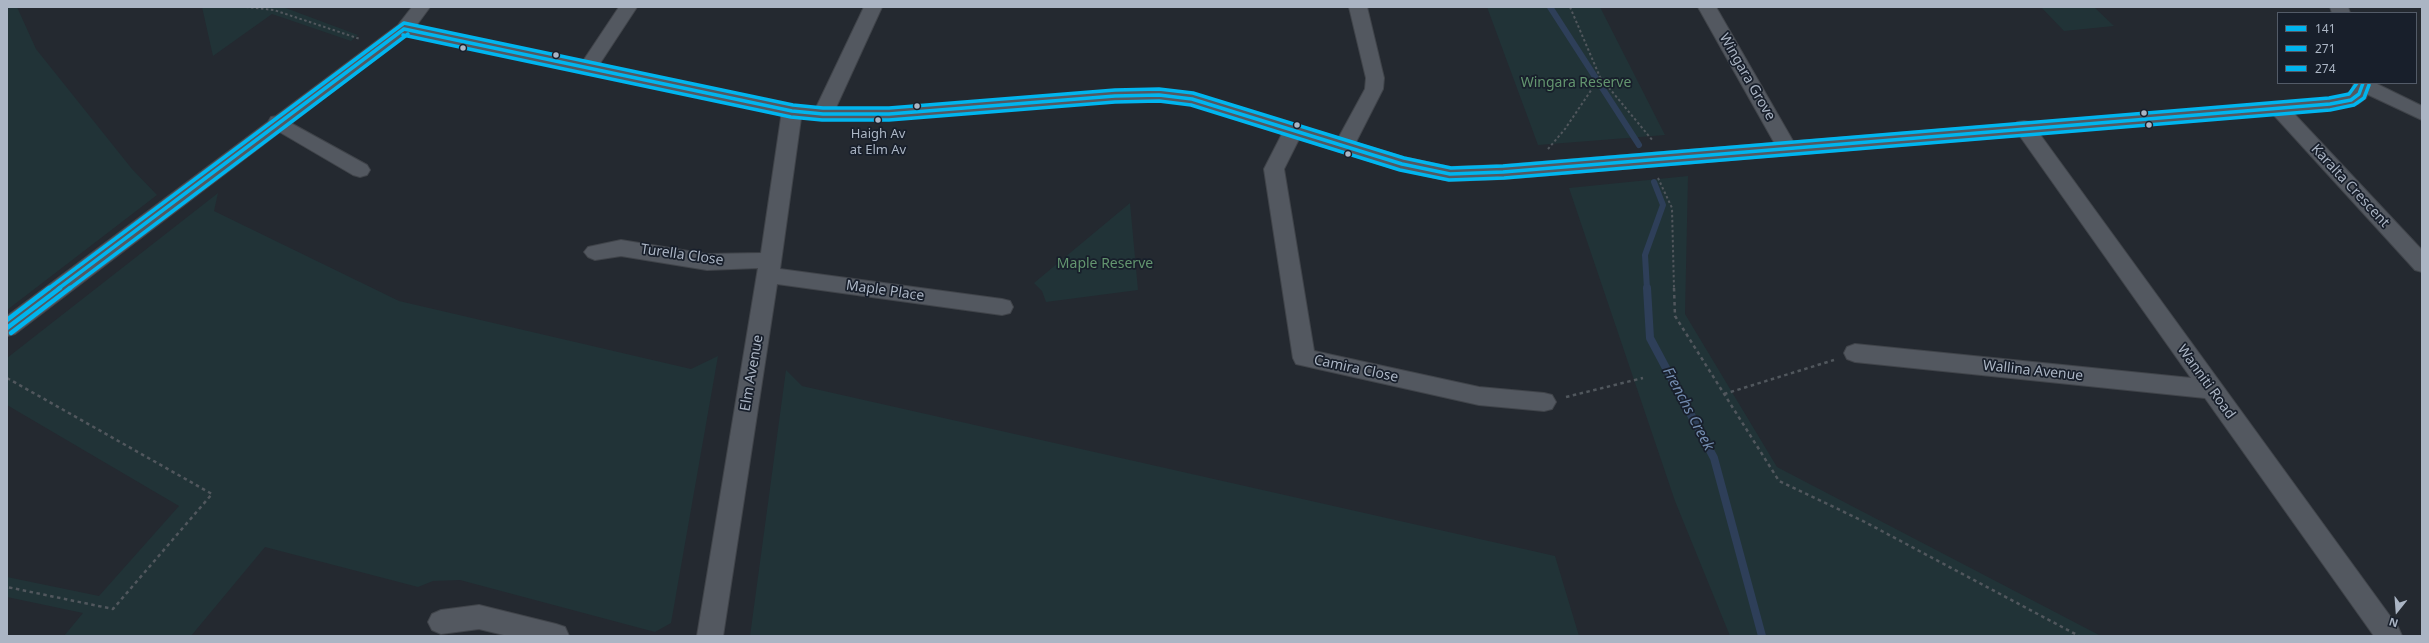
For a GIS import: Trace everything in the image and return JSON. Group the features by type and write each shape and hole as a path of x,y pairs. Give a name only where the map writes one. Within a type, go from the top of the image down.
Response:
{"street":[{"path":"7,328 278,122 404,29 421,7"},
{"path":"588,67 628,7"},
{"path":"823,114 874,7"},
{"path":"1344,146 1374,90 1375,78 1358,7"},
{"name":"Wingara Grove","path":"1707,7 1787,148"},
{"path":"404,29 792,111 823,114 889,114 1115,96 1159,95 1192,99 1293,131 1433,172 1450,174 1503,172 1658,158 2330,104 2359,89 2391,97 2422,114"},
{"name":"Karalta Crescent","path":"2278,108 2422,264"},
{"name":"Elm Avenue","path":"710,636 769,267 792,111"},
{"path":"278,122 360,170"},
{"name":"Wanniti Road","path":"2024,128 2389,636"},
{"name":"Camira Close","path":"1293,131 1274,169 1304,358 1479,396 1544,402"},
{"name":"Turella Close","path":"595,252 621,248 707,262 769,267"},
{"name":"Maple Place","path":"769,267 1002,307"},
{"name":"Wallina Avenue","path":"1856,354 2211,389"},
{"path":"441,622 479,617 556,636"}],"path":[{"path":"246,7 274,10 364,41"},
{"path":"1570,7 1600,76 1658,158 1672,208 1675,316 1779,481 1864,520 2079,636"},
{"path":"1548,150 1565,129 1600,76"},
{"path":"1724,394 1856,354"},
{"path":"7,378 212,494 113,609 7,587"},
{"path":"1544,402 1643,378"}],"green space":[{"path":"7,7 17,7 36,49 132,169 157,195 7,310"},
{"path":"202,7 283,7 358,35 351,41 272,14 213,56"},
{"name":"Wingara Reserve","path":"1487,7 1600,7 1665,135 1538,145"},
{"path":"2041,7 2094,7 2114,26 2064,31"},
{"path":"1688,176 1685,314 1777,467 2101,636 1730,636 1675,501 1569,188"},
{"path":"218,193 214,211 399,301 691,369 718,356 671,623 655,632 460,580 433,581 418,587 265,547 191,636 64,636 83,613 7,597 7,577 99,596 179,506 7,405 7,358"},
{"name":"Maple Reserve","path":"1130,203 1138,290 1046,302 1042,291 1034,283"},
{"path":"786,370 802,386 1555,556 1579,636 750,636"}],"waterway":[{"path":"1550,7 1639,145"},
{"name":"Frenchs Creek","path":"1647,289 1645,255 1663,205 1654,182"},
{"name":"Frenchs Creek","path":"1647,288 1650,338 1714,458 1762,636"}],"transit line":[{"name":"274","path":"7,320 404,23 793,105 823,108 889,108 1115,90 1159,89 1193,93 1404,158 1451,168 1503,166 2329,98 2349,94 2354,90 2357,84"},
{"name":"141","path":"404,29 792,111 823,114 889,114 1115,96 1159,95 1192,99 1402,164 1450,174 1503,172 2330,104 2351,100 2359,94 2363,84"},
{"name":"141","path":"7,328 404,29"},
{"name":"271","path":"11,333 408,34"},
{"name":"271","path":"403,35 791,117 822,120 889,120 1115,102 1159,101 1191,105 1400,170 1449,180 1504,178 2330,110 2354,105 2364,98 2369,85"}],"place":[{"name":"Haigh Av at Elm Av","path":"878,120"}]}
